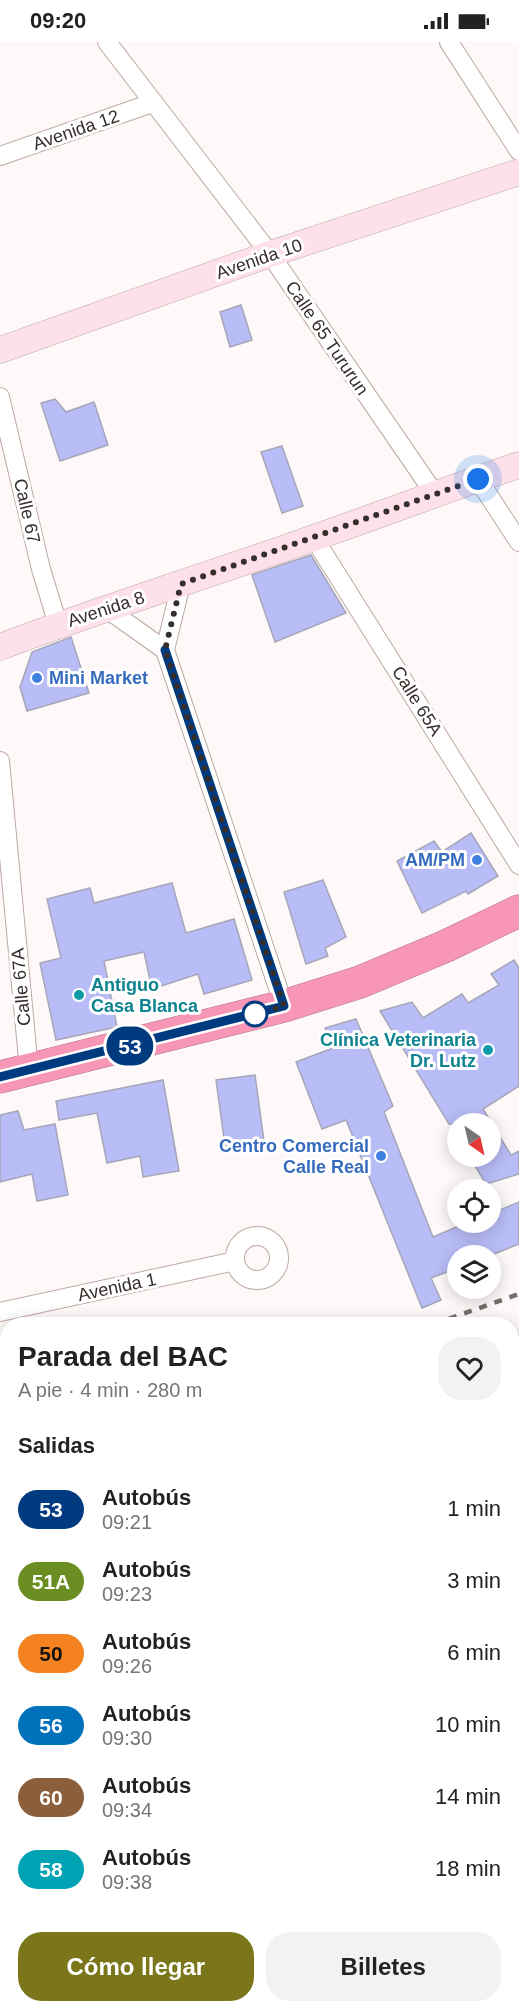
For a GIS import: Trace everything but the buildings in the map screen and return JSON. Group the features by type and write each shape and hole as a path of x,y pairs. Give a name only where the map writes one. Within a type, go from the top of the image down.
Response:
{"highway":[{"path":"15,1074 284,1006 360,982 446,946 519,911"}],"street":[{"name":"Calle 65 Tururun","path":"107,42 270,255 434,493"},
{"path":"449,42 519,151"},
{"name":"Avenida 12","path":"0,156 153,103"},
{"name":"Avenida 10","path":"0,350 270,255 519,172"},
{"name":"Calle 67","path":"0,397 41,569 58,625"},
{"name":"Avenida 8","path":"0,647 519,465"},
{"path":"478,479 519,542"},
{"name":"Calle 65A","path":"314,538 519,865"},
{"path":"181,584 165,650 284,1006"},
{"path":"107,609 165,650"},
{"name":"Calle 67A","path":"0,761 15,1074"},
{"name":"Avenida 1","path":"0,1312 235,1261"}],"railway":[{"path":"454,1317 519,1294"}],"bus line":[{"name":"53","path":"0,1077 284,1006 165,650"}],"place":[{"name":"Mini Market","path":"37,678"},
{"name":"AM/PM","path":"477,860"},
{"name":"Antiguo Casa Blanca","path":"79,995"},
{"name":"Clínica Veterinaria Dr. Lutz","path":"488,1050"},
{"name":"Centro Comercial Calle Real","path":"381,1156"}],"route":[{"path":"255,1014 284,1006 165,650 181,584 478,479"}]}
